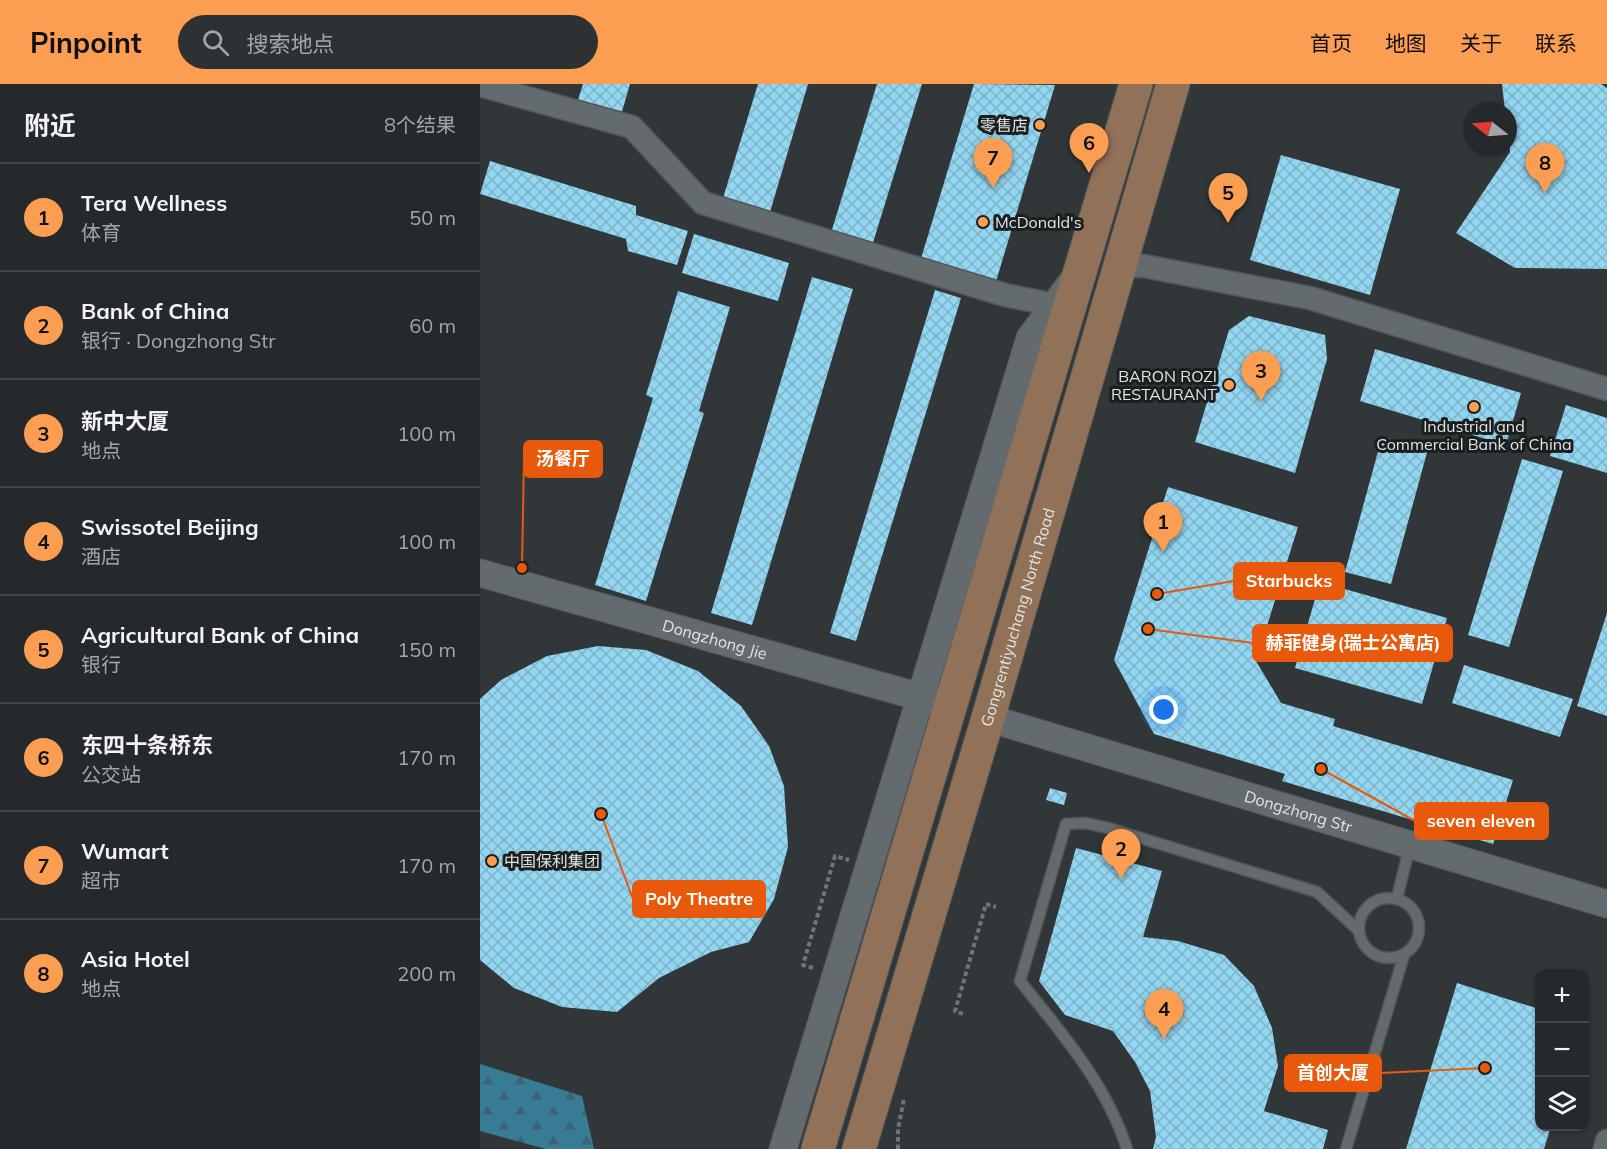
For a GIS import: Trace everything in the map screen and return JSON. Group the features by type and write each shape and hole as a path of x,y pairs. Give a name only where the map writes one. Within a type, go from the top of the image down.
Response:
{"main road":[{"path":"818,1149 1136,84"},
{"name":"Gongrentiyuchang North Road","path":"859,1149 988,718 1173,84"}],"street":[{"path":"480,85 632,127 703,203 1005,295 1053,307"},
{"path":"1120,266 1144,266 1310,298 1607,389"},
{"path":"783,1149 1030,338 1081,270"},
{"name":"Dongzhong Jie","path":"480,573 950,706"},
{"name":"Dongzhong Str","path":"988,718 1607,904"},
{"path":"1605,1149 1607,1141"}],"lane":[{"path":"1126,1149 1120,1127 1080,1057 1020,981 1066,824 1085,823 1108,828 1317,892 1358,929 1365,948 1381,958 1397,958 1404,955 1415,943 1419,928 1414,910 1397,898 1377,899 1370,904 1364,909 1358,929"},
{"path":"1397,898 1410,845"},
{"path":"1346,1149 1404,955"}],"path":[{"path":"818,970 803,965 835,855 853,861"},
{"path":"963,1014 955,1011 986,904 996,907"}],"green space":[{"path":"480,1064 582,1096 594,1149 546,1149 480,1131"}],"building":[{"path":"583,84 630,84 621,115 577,103"},
{"path":"758,84 808,84 770,212 723,198"},
{"path":"877,84 922,84 871,249 830,236"},
{"path":"974,84 1055,85 994,288 919,265"},
{"path":"1502,84 1601,84 1607,88 1607,269 1515,268 1456,233 1507,156 1517,156 1517,102 1504,102"},
{"path":"1281,155 1400,189 1370,295 1250,260"},
{"path":"490,161 636,206 636,215 688,231 677,265 628,251 626,239 480,194"},
{"path":"694,234 789,263 778,301 682,273"},
{"path":"812,277 853,289 752,625 711,613"},
{"path":"935,290 961,298 856,641 830,633"},
{"path":"678,291 730,307 699,411 704,413 646,601 595,585 653,398 646,395"},
{"path":"1249,316 1325,335 1327,359 1295,473 1195,442 1229,330"},
{"path":"1375,349 1521,393 1506,445 1360,401"},
{"path":"1566,405 1607,418 1607,473 1550,456"},
{"path":"1382,437 1428,449 1391,584 1345,572"},
{"path":"1522,459 1563,471 1509,647 1468,635"},
{"path":"1168,487 1298,527 1256,661 1281,703 1335,719 1333,726 1513,780 1493,844 1282,781 1285,774 1154,734 1114,660"},
{"path":"1320,582 1447,618 1422,704 1295,668"},
{"path":"1607,613 1607,716 1577,706"},
{"path":"598,646 646,650 698,671 741,706 769,746 784,786 788,847 774,899 749,942 711,952 659,978 617,1012 562,1007 514,988 480,960 480,699 501,680 547,656"},
{"path":"1464,665 1573,699 1560,737 1452,703"},
{"path":"1050,788 1067,793 1064,805 1046,800"},
{"path":"1076,848 1162,871 1143,937 1178,941 1224,955 1254,986 1272,1028 1278,1066 1264,1111 1328,1130 1323,1149 1153,1149 1156,1137 1150,1091 1135,1062 1113,1031 1065,1015 1039,981"},
{"path":"1457,983 1535,1008 1535,1131 1549,1131 1544,1149 1406,1149"}],"place":[{"name":"零售店","path":"1040,125"},
{"name":"东四十条桥东","path":"1089,173"},
{"name":"Wumart","path":"993,188"},
{"name":"Asia Hotel","path":"1545,193"},
{"name":"McDonald's","path":"983,222"},
{"name":"Agricultural Bank of China","path":"1228,223"},
{"name":"BARON ROZI RESTAURANT","path":"1229,385"},
{"name":"新中大厦","path":"1261,401"},
{"name":"Industrial and Commercial Bank of China","path":"1474,407"},
{"name":"Tera Wellness","path":"1163,552"},
{"name":"汤餐厅","path":"522,568"},
{"name":"Starbucks","path":"1157,594"},
{"name":"赫菲健身(瑞士公寓店)","path":"1148,629"},
{"name":"seven eleven","path":"1321,769"},
{"name":"Poly Theatre","path":"601,814"},
{"name":"中国保利集团","path":"492,861"},
{"name":"Bank of China","path":"1121,879"},
{"name":"Swissotel Beijing","path":"1164,1039"},
{"name":"首创大厦","path":"1485,1068"}]}
